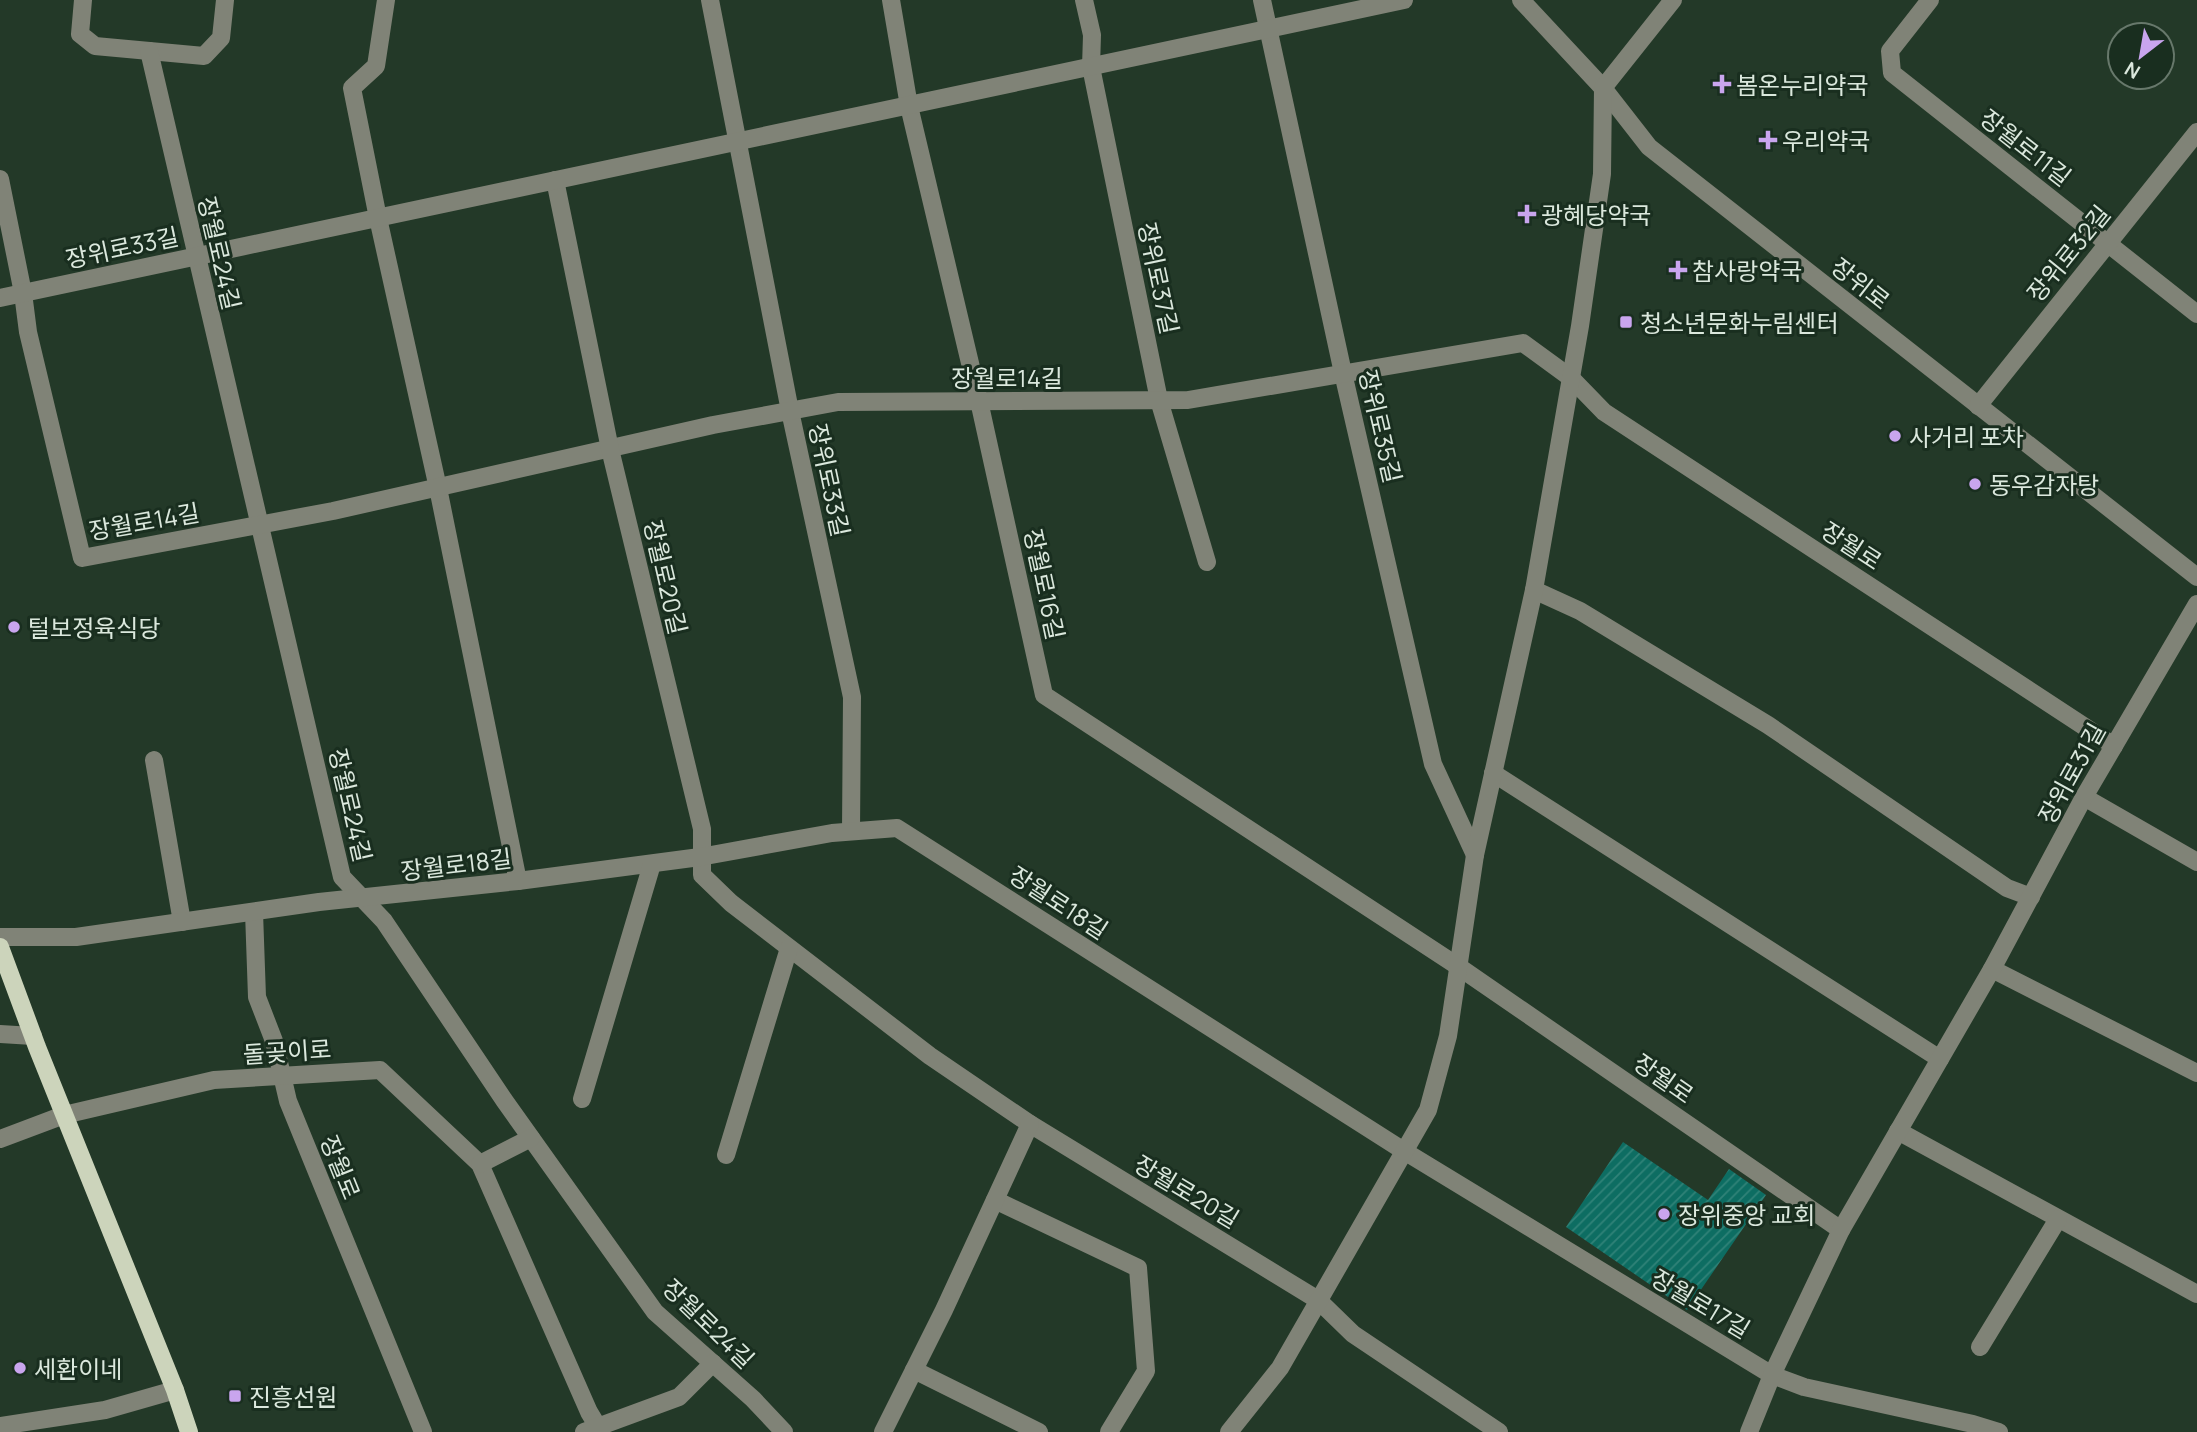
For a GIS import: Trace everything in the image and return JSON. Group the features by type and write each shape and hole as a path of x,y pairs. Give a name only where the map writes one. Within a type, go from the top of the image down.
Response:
{"main road":[{"path":"0,947 64,1115 175,1390 189,1432"}],"street":[{"path":"83,0 80,34 95,46 204,56 221,38 225,0"},
{"path":"386,0 376,66 352,88 438,488 518,881"},
{"name":"장위로33길","path":"710,0 790,411 852,697 851,831"},
{"name":"장월로16길","path":"891,0 909,106 979,401 1044,695 1458,967"},
{"name":"장위로37길","path":"1083,0 1092,36 1091,67 1159,400 1207,562"},
{"name":"장위로35길","path":"1262,0 1343,373 1433,764 1475,855"},
{"name":"장위로33길","path":"0,298 1404,0"},
{"name":"장위로","path":"1521,0 1603,88 1649,147 2197,577"},
{"path":"1234,1430 1280,1368 1428,1110 1448,1035 1475,855 1534,590 1571,377 1602,174 1603,88 1673,0"},
{"name":"장월로11길","path":"1930,0 1890,51 1892,73 2197,314"},
{"name":"장월로24길","path":"149,51 342,877 384,921 531,1138 655,1312 753,1399 784,1432"},
{"name":"장위로32길","path":"1978,406 2197,132"},
{"path":"0,179 23,293"},
{"name":"장월로20길","path":"555,180 610,449 702,829 702,875 731,903 930,1056 1030,1124 1318,1300"},
{"name":"장월로14길","path":"23,293 29,332 82,558 333,511 713,425 838,402 1188,400 1523,343 1571,377"},
{"name":"장월로","path":"1571,377 1604,412 2114,746"},
{"path":"1534,590 1580,611 1768,725 2007,888 2031,897"},
{"name":"장위로31길","path":"1749,1432 1772,1376 1841,1230 1992,969 2084,797 2197,604"},
{"path":"154,760 182,922"},
{"path":"1493,773 1940,1059"},
{"path":"2084,797 2197,862"},
{"name":"장월로18길","path":"0,937 76,937 319,902 652,864 851,831 897,828 1404,1151"},
{"path":"582,1099 652,864"},
{"name":"장월로","path":"254,912 257,997 274,1041 288,1101 423,1432"},
{"path":"726,1155 789,948"},
{"name":"장월로","path":"1458,967 1841,1230"},
{"path":"1992,969 2197,1073"},
{"path":"0,1034 33,1036"},
{"name":"돌곶이로","path":"0,1139 64,1115 215,1080 380,1070 481,1164"},
{"path":"883,1432 1030,1124"},
{"path":"1898,1132 2197,1294"},
{"path":"531,1138 481,1164 589,1412 594,1430 679,1397 713,1363"},
{"name":"장월로17길","path":"1404,1151 1772,1376 1804,1387 1999,1432"},
{"path":"995,1200 1138,1268 1146,1371 1109,1432"},
{"path":"1980,1347 2058,1219"},
{"path":"1318,1300 1353,1334 1499,1432"},
{"path":"914,1370 1039,1432"},
{"path":"0,1426 105,1410 175,1390"}],"building":[{"name":"장위중앙 교회","path":"1623,1142 1708,1200 1729,1169 1766,1195 1687,1310 1566,1227"}],"place":[{"name":"봄온누리약국","path":"1722,84"},
{"name":"우리약국","path":"1768,140"},
{"name":"광혜당약국","path":"1527,214"},
{"name":"참사랑약국","path":"1678,270"},
{"name":"청소년문화누림센터","path":"1626,322"},
{"name":"사거리 포차","path":"1895,436"},
{"name":"동우감자탕","path":"1975,484"},
{"name":"털보정육식당","path":"14,627"},
{"name":"장위중앙 교회","path":"1664,1214"},
{"name":"세환이네","path":"20,1368"},
{"name":"진흥선원","path":"235,1396"}]}
